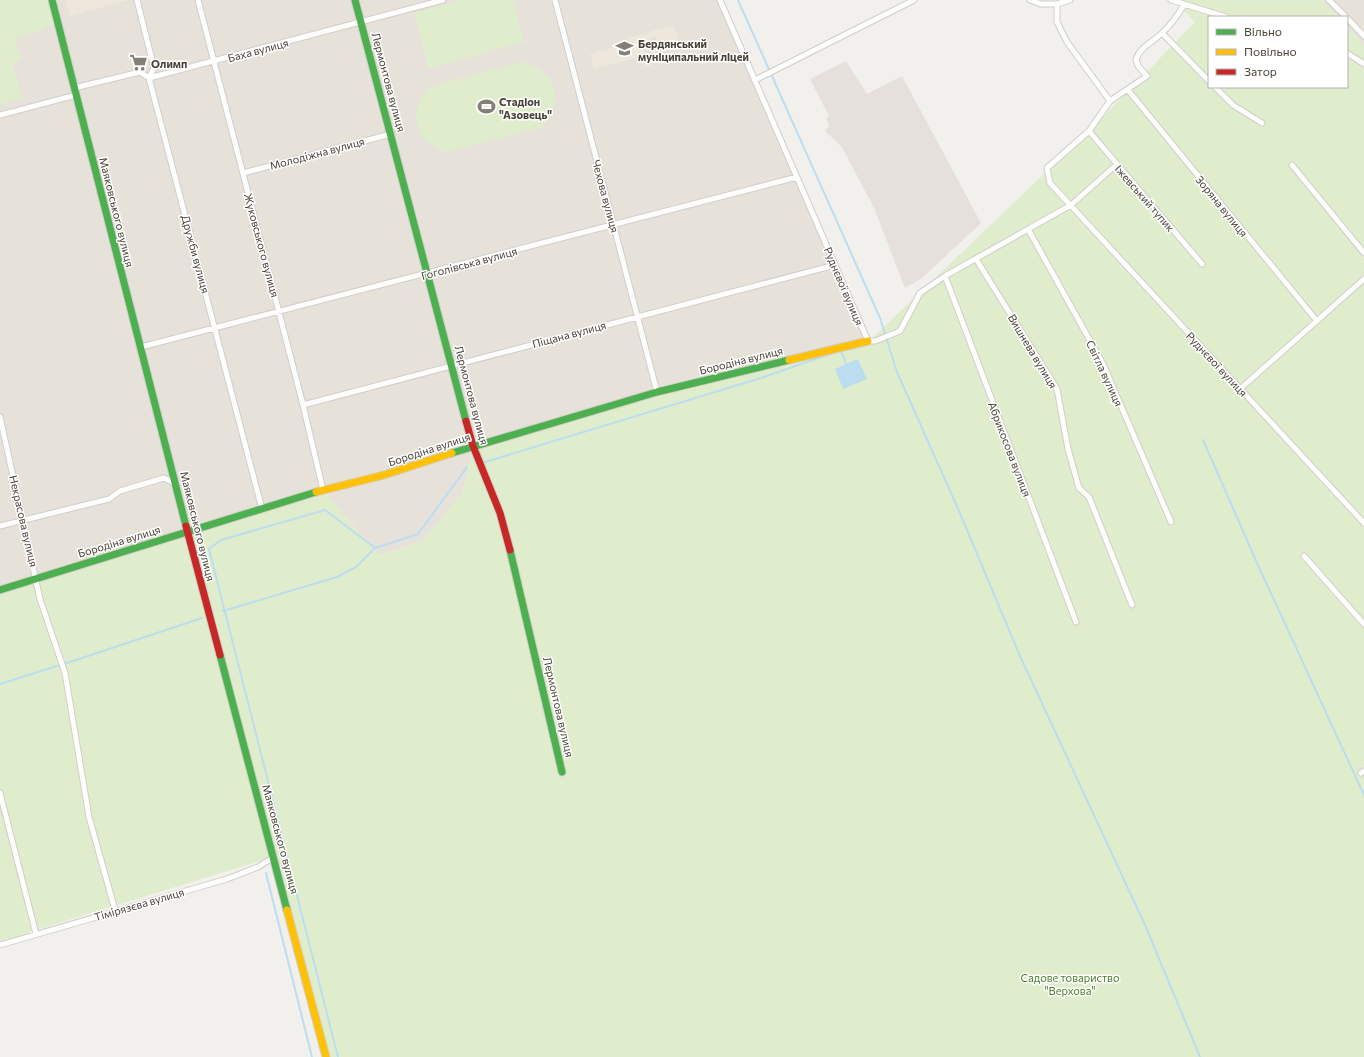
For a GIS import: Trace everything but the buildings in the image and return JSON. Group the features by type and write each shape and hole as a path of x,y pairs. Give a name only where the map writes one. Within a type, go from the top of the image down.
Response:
{"street":[{"name":"Маяковського вулиця","path":"52,0 140,347 326,1057"},
{"name":"Дружби вулиця","path":"137,0 154,68 149,78 262,509"},
{"name":"Жуковського вулиця","path":"198,0 304,405 323,490"},
{"name":"Лермонтова вулиця","path":"355,0 473,446 500,513 524,606 562,772"},
{"name":"Баха вулиця","path":"0,115 140,72 149,78 214,62 443,0"},
{"name":"Чехова вулиця","path":"555,0 657,392"},
{"name":"Руднєвої вулиця","path":"720,0 835,265 871,341"},
{"path":"754,80 914,0"},
{"path":"1030,0 1041,4 1057,4 1070,0"},
{"path":"1171,0 1222,16"},
{"path":"1329,0 1344,16"},
{"path":"1057,4 1058,22 1067,42 1110,101"},
{"name":"Руднєвої вулиця","path":"1184,5 1162,33 1138,53 1136,59 1138,66 1147,76 1110,101 1089,131 1047,168 1050,183 1364,523"},
{"path":"1348,20 1364,36"},
{"path":"1162,33 1208,79"},
{"path":"1348,54 1364,64"},
{"path":"1216,88 1233,105 1262,123"},
{"name":"Зоряна вулиця","path":"1128,90 1317,321"},
{"name":"Іжевський тупик","path":"1089,131 1116,165 1202,264"},
{"name":"Молодіжна вулиця","path":"243,173 391,134"},
{"path":"871,341 900,331 920,293 945,276 1071,205 1116,165"},
{"path":"1292,165 1364,253"},
{"name":"Гоголівська вулиця","path":"140,347 428,274 797,177"},
{"name":"Світла вулиця","path":"1028,229 1103,364 1171,522"},
{"name":"Вишнева вулиця","path":"976,258 1057,389 1068,449 1080,488 1089,497 1132,605"},
{"name":"Піщана вулиця","path":"304,405 835,265"},
{"name":"Абрикосова вулиця","path":"945,276 1076,622"},
{"path":"1240,389 1364,279"},
{"name":"Бородіна вулиця","path":"0,590 323,490 384,475 473,446 657,392 871,341"},
{"name":"Некрасова вулиця","path":"0,417 37,578 40,599 65,673 90,817 115,910"},
{"path":"0,526 109,499 120,491 164,478 176,484"},
{"path":"1304,556 1364,624"},
{"path":"0,793 36,934"},
{"name":"Тімірязєва вулиця","path":"0,945 115,910 227,879 258,867 274,857"}],"shaded area":[{"path":"0,0 718,0 866,339 473,446 463,492 423,541 379,556 323,490 0,590"},
{"path":"66,0 129,0 70,16"},
{"path":"1322,0 1364,0 1364,46 1348,28 1348,16 1337,16"},
{"name":"Бердянський муніципальний ліцей","path":"673,25 678,39 658,45 656,37 654,37 642,42 646,55 594,69 590,54 629,43 628,38"},
{"path":"846,61 867,94 902,76 981,223 921,279 905,288 874,208 842,147 825,131 829,126 826,118 829,116 810,79"}],"green space":[{"path":"0,0 48,0 54,24 45,26 46,29 15,38 21,60 12,63 22,98 0,104"},
{"path":"460,0 521,0 513,3 524,42 429,68 414,13"},
{"name":"Садове товариство \"Верхова\"","path":"1173,0 1322,0 1337,16 1208,16 1208,88 1348,88 1348,28 1364,46 1364,1057 327,1057 189,532 323,490 379,556 423,541 463,492 473,446 657,392 868,342 1089,131 1195,22"},
{"name":"Стадіон \"Азовець\"","path":"523,62 543,73 550,80 554,88 554,107 549,117 541,127 447,152 427,141 417,125 416,116 422,97 429,87"},
{"path":"187,533 273,857 0,941 0,590"}],"water":[{"path":"858,359 867,379 843,389 835,369"}],"waterway":[{"path":"738,0 880,318 897,372 959,511 1020,656 1145,925 1200,1057"},
{"path":"841,350 846,364"},
{"path":"485,462 761,378 833,353"},
{"path":"1203,440 1257,563 1364,795"},
{"path":"338,1057 209,549 221,540 325,510 375,548 418,534 467,467"},
{"path":"223,611 337,577 356,567 375,548"},
{"path":"64,664 202,618"},
{"path":"0,684 60,665"},
{"path":"266,873 312,1057"}],"traffic: fast":[{"path":"52,0 186,526"},
{"path":"355,0 466,421"},
{"path":"452,453 657,392 789,360"},
{"path":"0,590 316,492"},
{"path":"510,550 562,772"},
{"path":"220,655 287,910"}],"traffic: slow":[{"path":"789,360 868,341"},
{"path":"316,492 384,475 452,453"},
{"path":"287,910 326,1057"}],"traffic: jam":[{"path":"466,421 473,446 500,513 510,550"},
{"path":"186,526 220,655"}],"place":[{"name":"Бердянський муніципальний ліцей","path":"625,49"},
{"name":"Олимп","path":"138,63"},
{"name":"Стадіон \"Азовець\"","path":"486,107"}]}
